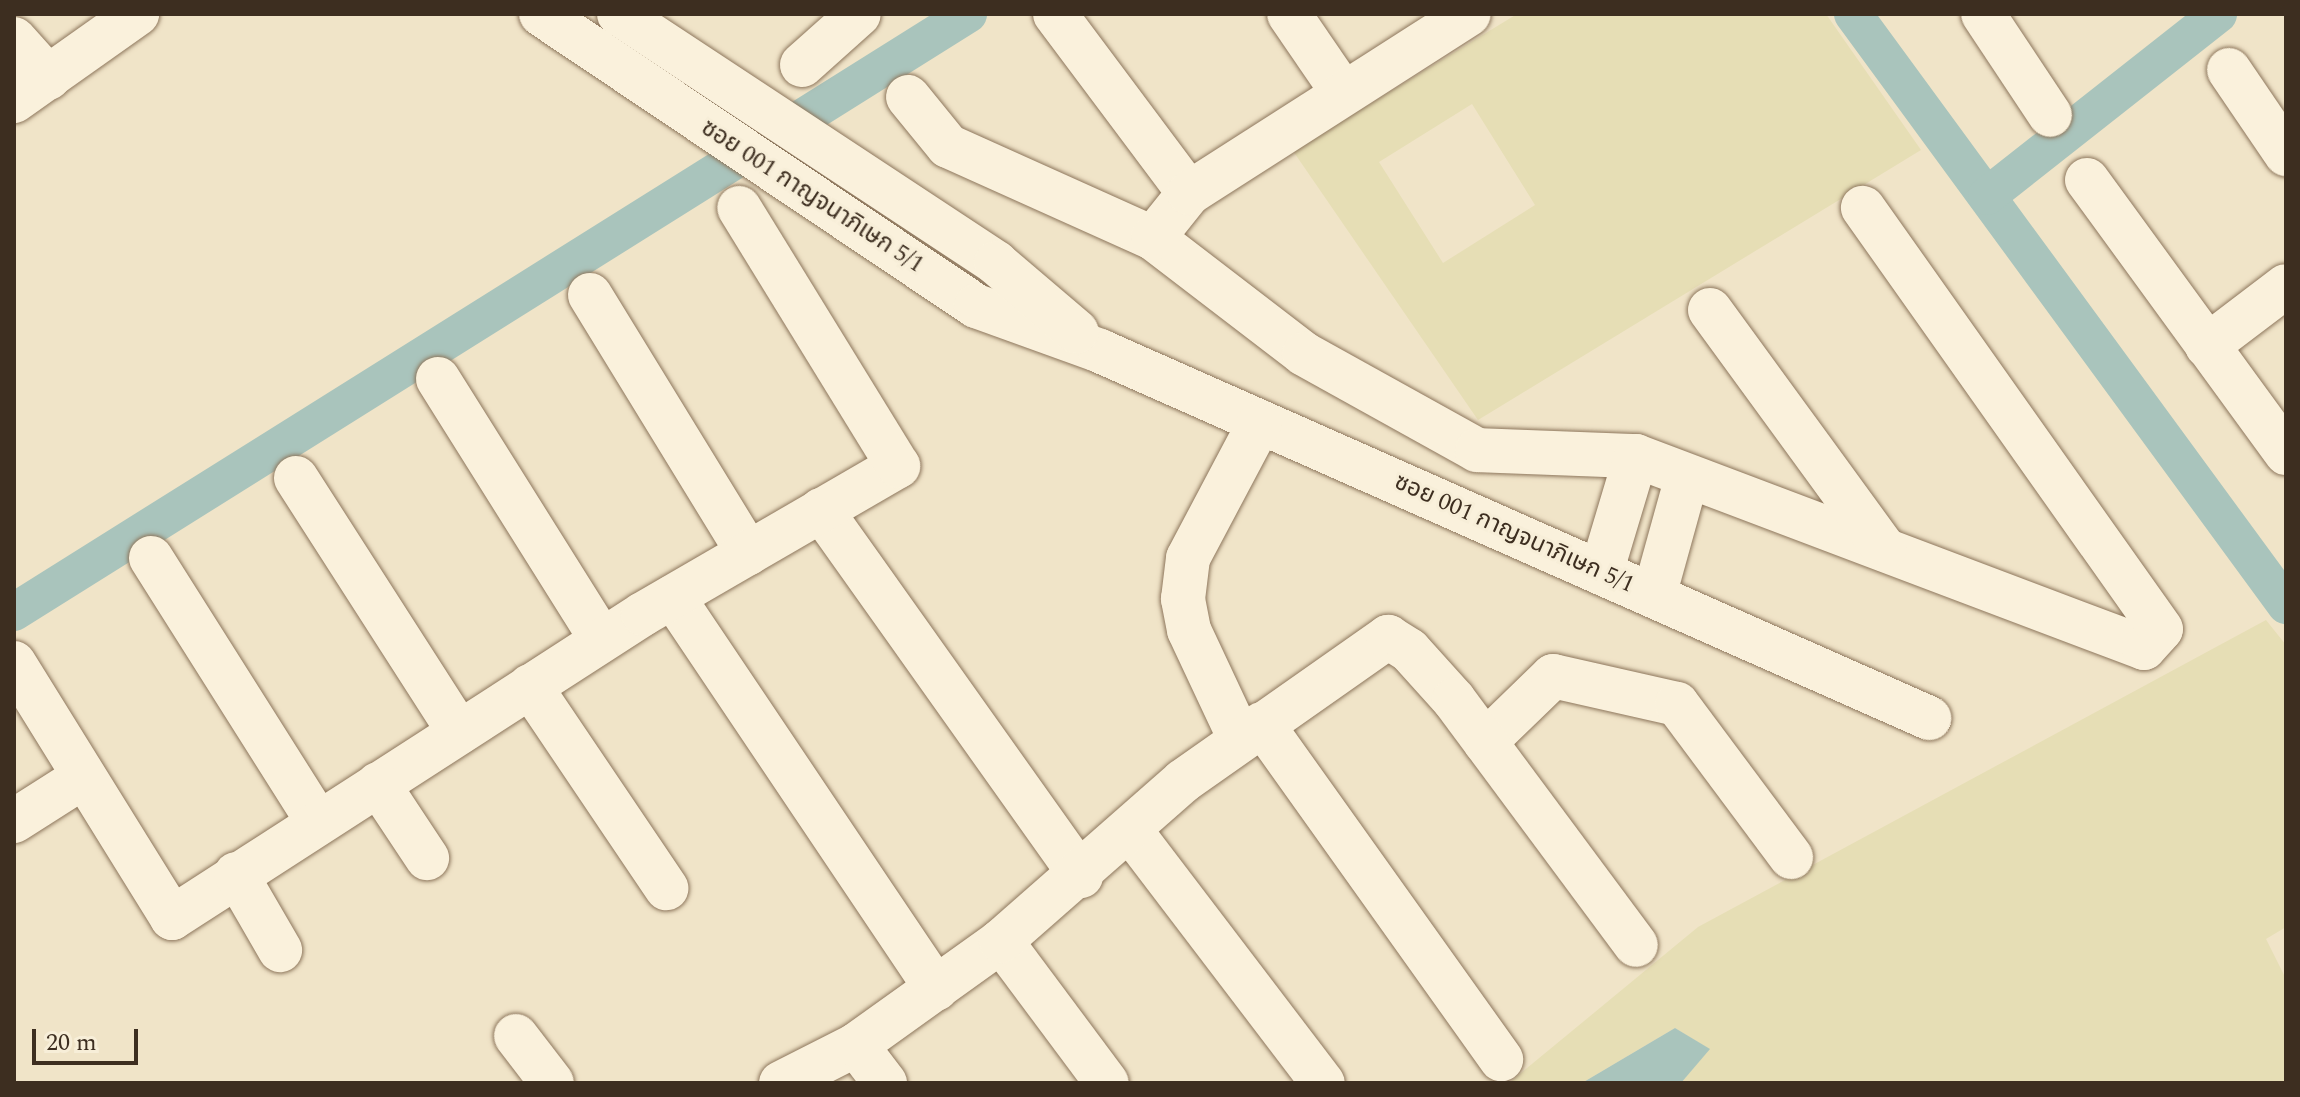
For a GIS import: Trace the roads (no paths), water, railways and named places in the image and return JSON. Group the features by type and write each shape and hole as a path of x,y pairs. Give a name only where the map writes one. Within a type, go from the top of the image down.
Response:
{"street":[{"path":"14,39 32,89 137,14"},
{"name":"ซอย 001 กาญจนาภิเษก 5/1","path":"619,14 996,263 1100,351"},
{"path":"802,65 859,14"},
{"path":"1055,14 1189,193"},
{"path":"1289,14 1343,93"},
{"path":"1153,238 1189,193 1469,14"},
{"path":"1997,19 2050,115"},
{"name":"ซอย 001 กาญจนาภิเษก 5/1","path":"547,20 976,306 1100,351 1929,718"},
{"path":"2229,70 2279,127"},
{"path":"908,97 948,146 1153,238 1304,354 1477,450 1636,456 2144,648 2161,629 1863,208"},
{"path":"2087,180 2286,453"},
{"path":"14,663 172,918 602,640 898,466 739,208"},
{"path":"2207,346 2286,286"},
{"path":"590,295 748,553"},
{"path":"1710,310 1884,549"},
{"path":"438,379 602,640"},
{"path":"1260,422 1188,558 1183,599 1189,630 1251,732 1501,1059"},
{"path":"1601,573 1636,456"},
{"path":"1654,596 1687,477"},
{"path":"296,478 459,732"},
{"path":"821,510 1081,876"},
{"path":"151,558 318,822"},
{"path":"673,597 936,989"},
{"path":"781,1083 856,1045 936,989 1081,876 1130,830 1251,732 1388,637 1409,650 1485,742 1636,945"},
{"path":"1485,742 1553,676 1677,704 1791,857"},
{"path":"530,686 666,888"},
{"path":"14,821 83,777"},
{"path":"378,784 427,858"},
{"path":"1130,830 1323,1083"},
{"path":"236,874 280,950"},
{"path":"1001,941 1107,1083"},
{"path":"516,1036 552,1083"},
{"path":"856,1045 885,1083"}],"water":[{"path":"1675,1028 1710,1049 1681,1083 1582,1083"}],"waterway":[{"path":"14,612 968,14"},
{"path":"1853,14 2286,605"},
{"path":"1987,196 2218,14"}]}
